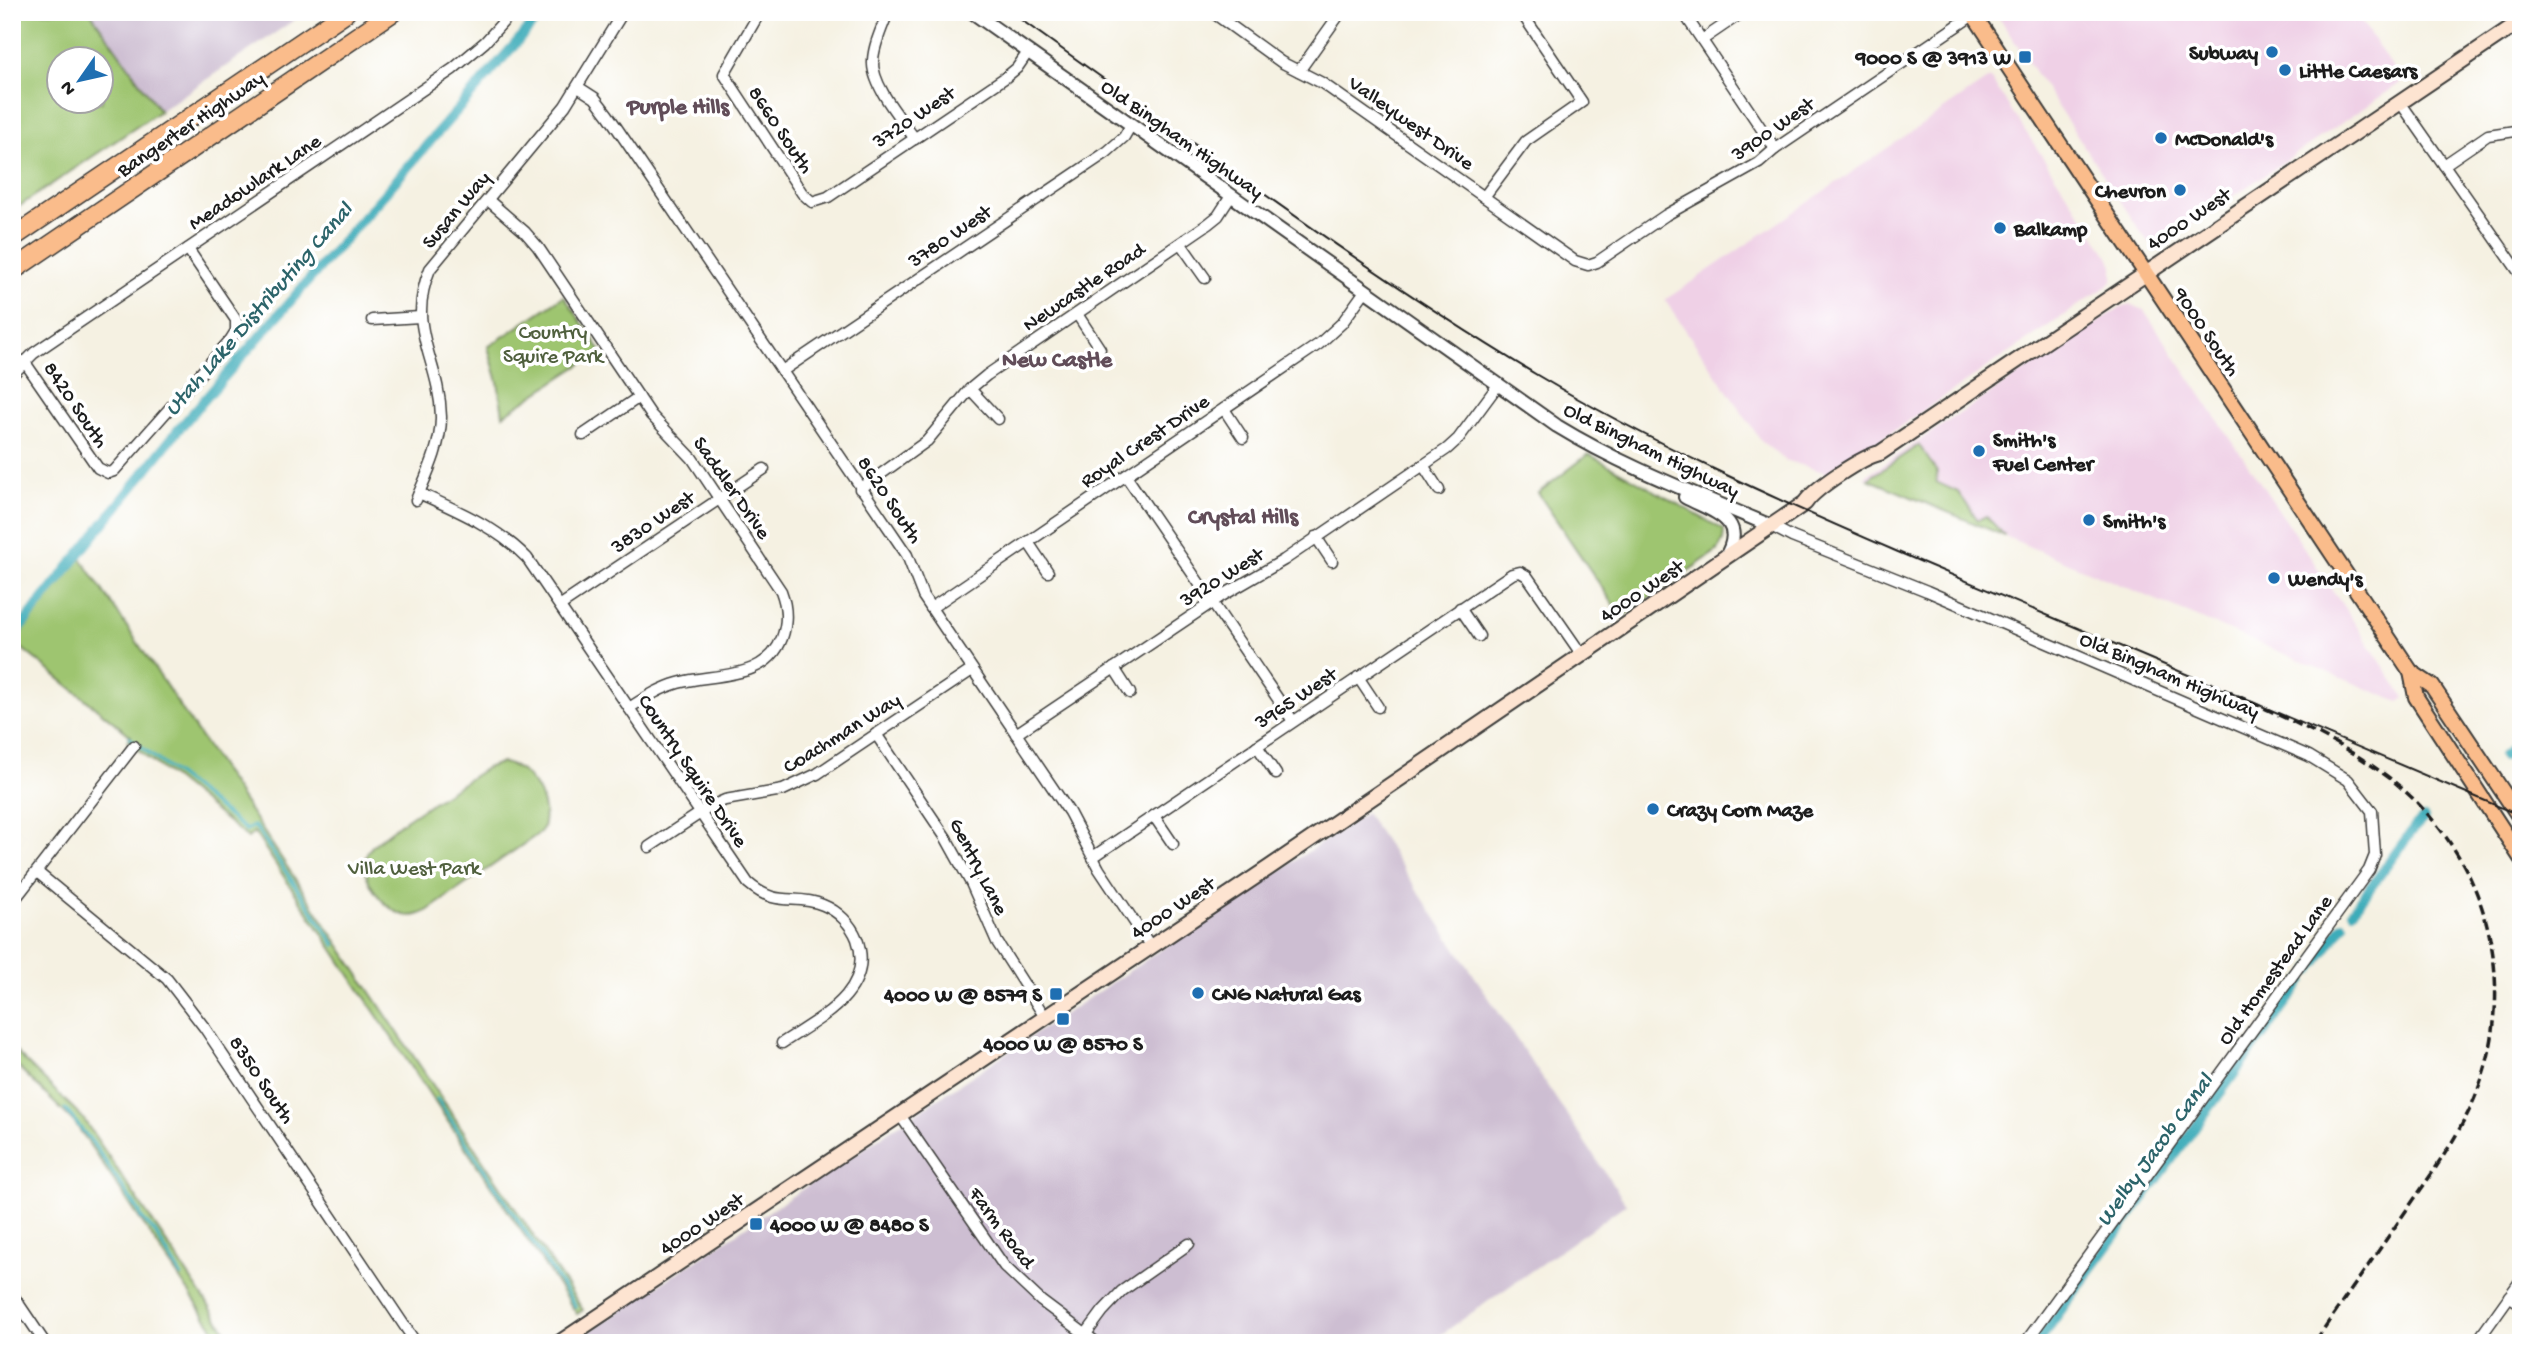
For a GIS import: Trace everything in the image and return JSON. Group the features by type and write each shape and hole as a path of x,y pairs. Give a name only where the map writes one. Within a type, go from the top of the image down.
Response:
{"highway":[{"name":"Bangerter Highway","path":"12,239 346,12"},
{"name":"Bangerter Highway","path":"12,271 393,12"}],"main road":[{"name":"9000 South","path":"1972,14 2411,672 2416,697 2521,858"},
{"name":"4000 West","path":"559,1343 1582,655 1805,503 1810,495 1870,455 1880,453 2521,21"},
{"name":"9000 South","path":"2411,672 2432,686 2521,819"},
{"path":"2505,834 2521,850"}],"street":[{"name":"Meadowlark Lane","path":"12,375 24,360 453,69 485,42 512,12"},
{"name":"Susan Way","path":"418,496 437,445 441,416 438,388 420,317 421,296 430,269 578,86 623,12"},
{"name":"8660 South","path":"760,12 724,74 802,193 813,202"},
{"path":"888,12 875,47 872,63 875,78 915,139"},
{"name":"Old Bingham Highway","path":"972,12 1565,431 1659,478 1791,537 1927,591 2309,756 2348,780 2372,811"},
{"name":"Valleywest Drive","path":"1212,12 1281,62 1322,83 1575,261 1588,265"},
{"path":"1299,71 1341,12"},
{"path":"1484,197 1526,141 1582,102 1521,12"},
{"path":"1683,12 1775,149"},
{"path":"1702,40 1743,12"},
{"name":"3900 West","path":"1588,265 1597,262 1666,215 1759,163 1775,149 1972,14"},
{"name":"3720 West","path":"813,202 828,197 1012,73 1028,52"},
{"name":"8620 South","path":"578,86 594,99 608,116 907,555 919,588 931,608 1069,812 1093,857 1151,947"},
{"path":"2400,102 2521,275"},
{"name":"3780 West","path":"782,371 1107,152 1124,137 1131,125"},
{"path":"2444,165 2488,135 2515,131"},
{"name":"Newcastle Road","path":"860,489 927,441 970,389 987,375 1181,244 1218,216 1231,196"},
{"name":"Saddler Drive","path":"488,200 538,247 639,397 657,422 692,458 781,590 787,614 786,626 779,646 761,664 752,669 675,684 629,708"},
{"path":"1181,244 1205,278"},
{"name":"8420 South","path":"24,360 98,468 108,473 114,471 231,339 237,325 188,249"},
{"name":"Royal Crest Drive","path":"931,608 1332,334 1365,291"},
{"path":"1077,314 1100,349"},
{"path":"372,320 420,317"},
{"name":"3920 West","path":"1016,734 1423,465 1458,439 1498,385"},
{"path":"970,389 998,419"},
{"path":"583,435 639,397"},
{"path":"1224,410 1243,438"},
{"path":"1423,465 1439,490"},
{"name":"3830 West","path":"561,605 764,469"},
{"path":"1126,475 1293,721"},
{"path":"1659,478 1685,497 1730,522 1733,539 1725,558"},
{"name":"Country Squire Drive","path":"418,496 485,524 514,544 539,573 739,872 758,892 783,901 810,901 823,905 845,920 855,934 861,950 860,965 853,988 831,1010 782,1043"},
{"path":"1316,537 1332,561"},
{"path":"1028,542 1048,572"},
{"name":"3965 West","path":"1093,857 1503,579 1520,572 1527,576 1582,655"},
{"path":"1460,608 1479,636"},
{"path":"1114,668 1130,692"},
{"name":"Coachman Way","path":"649,847 725,800 783,790 799,783 972,670"},
{"path":"1358,677 1378,706"},
{"name":"Gentry Lane","path":"876,734 946,838 971,883 997,942 1045,1017"},
{"path":"12,902 134,746"},
{"path":"1257,746 1276,774"},
{"name":"Old Homestead Lane","path":"2025,1343 2369,870 2375,855 2372,811"},
{"path":"1154,816 1173,844"},
{"name":"8350 South","path":"37,872 145,958 174,987 212,1038 416,1343"},
{"name":"Farm Road","path":"900,1115 1004,1266 1026,1289 1097,1343"},
{"path":"1086,1334 1122,1291 1189,1244"},
{"path":"2476,1343 2521,1280"},
{"path":"12,1294 45,1343"},
{"path":"2510,1296 2521,1304"}],"shaded area":[{"path":"90,12 306,12 160,111"},
{"path":"1995,12 2355,12 2402,82 2167,241 2156,244 2149,242 2143,235"},
{"path":"1990,78 2109,257 2113,266 2113,279 2107,286 1830,474 1785,460 1762,442 1665,300"},
{"path":"2130,304 2144,310 2405,698 2399,702 1864,477 2121,307"},
{"path":"1366,813 1626,1204 1429,1343 572,1343"}],"green space":[{"path":"12,12 90,12 114,46 46,46 46,116 116,116 116,49 160,111 12,211"},
{"name":"Country Squire Park","path":"564,296 601,351 503,415 498,382 488,347"},
{"path":"1919,445 1937,472 1936,482 1958,492 1978,520 1986,516 2005,536 1868,479"},
{"path":"1589,454 1724,530 1718,550 1622,617 1538,493"},
{"path":"81,558 583,1310 577,1314 254,832 248,838 127,741 131,736 14,642"},
{"name":"Villa West Park","path":"500,763 511,765 520,771 536,788 544,810 541,832 427,911 411,916 393,910 378,896 370,883 365,868 367,853 386,834 422,809 486,768"},
{"path":"12,1048 82,1117 234,1343 223,1343 75,1123 12,1061"}],"waterway":[{"name":"Utah Lake Distributing Canal","path":"12,638 178,430 543,12"},
{"path":"129,737 246,830 254,826 257,829 335,945"},
{"name":"Welby Jacob Canal","path":"2503,756 2521,742"},
{"name":"Welby Jacob Canal","path":"2353,911 2424,818"},
{"name":"Welby Jacob Canal","path":"2310,971 2343,925"},
{"name":"Welby Jacob Canal","path":"2037,1343 2303,980"},
{"path":"437,1099 576,1307"},
{"path":"65,1109 92,1142 141,1218 154,1231 181,1276"}],"tram line":[{"path":"1010,12 1402,289 1537,375 1625,424 1715,470 1852,532 2521,816"}],"railway":[{"path":"2210,683 2327,738 2371,765 2407,793 2434,822 2457,854 2475,889 2490,936 2496,992 2494,1020 2483,1076 2473,1102 2438,1164 2314,1343"}],"place":[{"name":"Subway","path":"2272,52"},
{"name":"9000 S @ 3913 W","path":"2025,57"},
{"name":"Little Caesars","path":"2285,70"},
{"name":"McDonald's","path":"2161,138"},
{"name":"Chevron","path":"2180,190"},
{"name":"Balkamp","path":"2000,228"},
{"name":"Smith's Fuel Center","path":"1979,451"},
{"name":"Smith's","path":"2089,520"},
{"name":"Wendy's","path":"2274,578"},
{"name":"Crazy Corn Maze","path":"1653,809"},
{"name":"CNG Natural Gas","path":"1198,993"},
{"name":"4000 W @ 8579 S","path":"1056,994"},
{"name":"4000 W @ 8570 S","path":"1063,1019"},
{"name":"4000 W @ 8480 S","path":"756,1224"}],"district":[{"name":"Purple Hills","path":"678,105"},
{"name":"New Castle","path":"1057,358"},
{"name":"Crystal Hills","path":"1243,515"}]}
